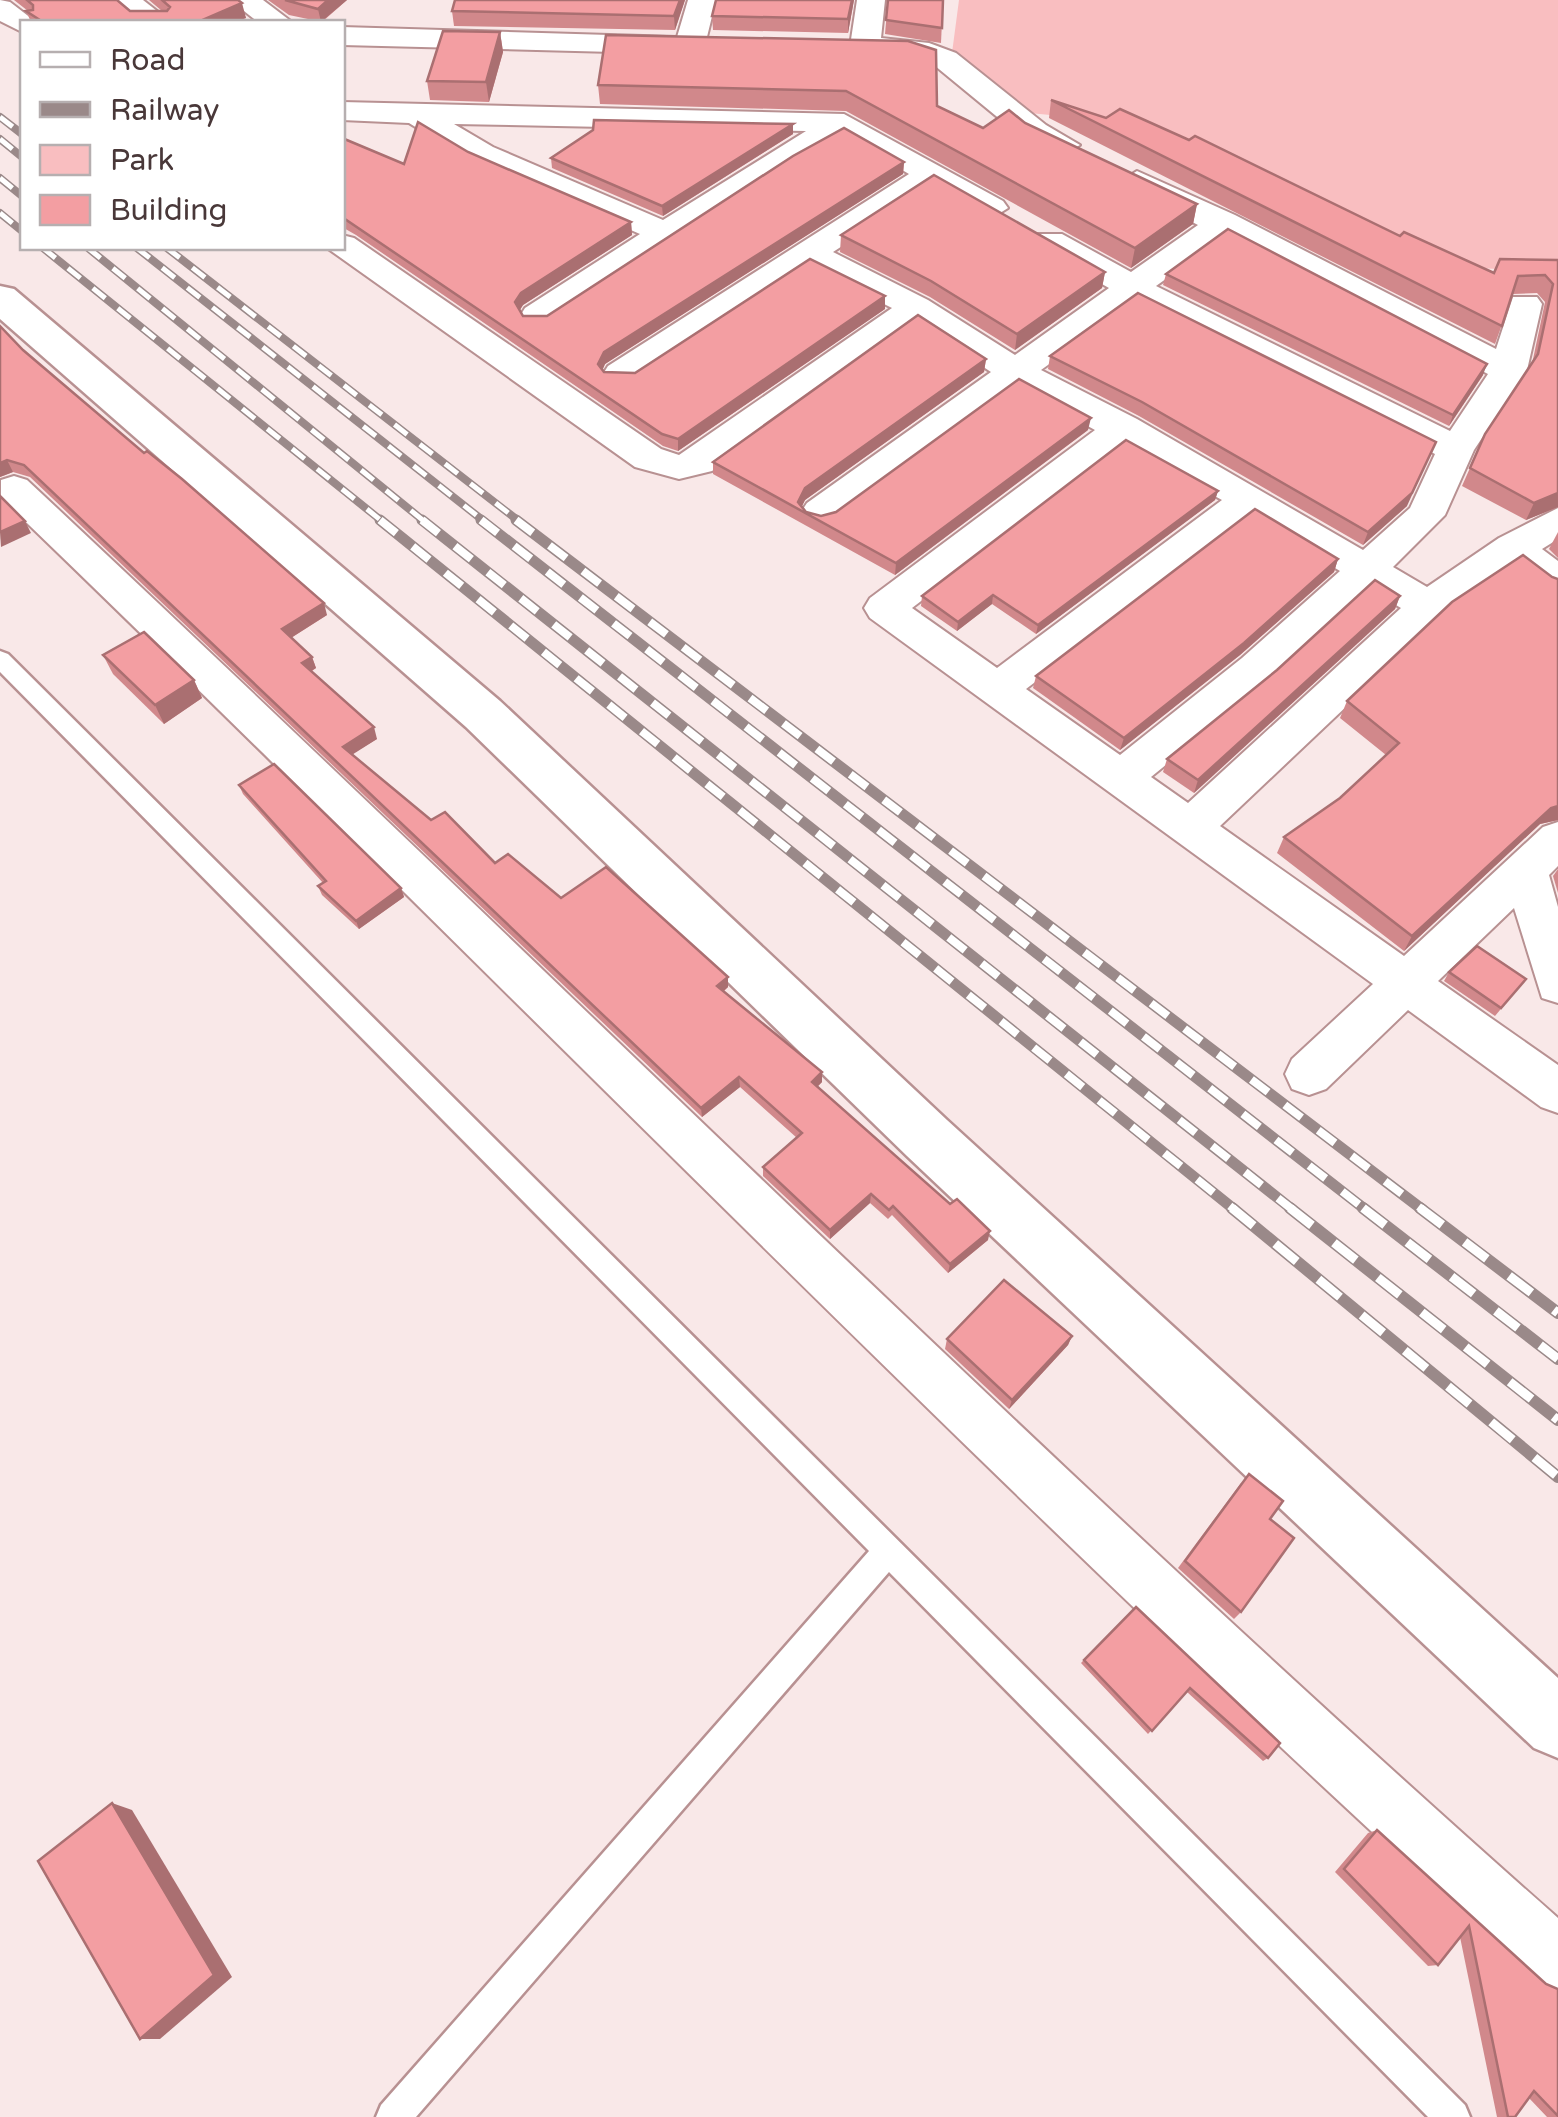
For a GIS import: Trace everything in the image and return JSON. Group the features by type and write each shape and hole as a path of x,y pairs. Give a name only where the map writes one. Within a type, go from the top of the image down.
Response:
{"street":[{"path":"124,0 153,20"},
{"path":"690,45 702,0"},
{"path":"865,46 871,0"},
{"path":"499,39 522,13"},
{"path":"345,23 499,39 729,45"},
{"path":"826,46 929,52 944,58 1034,132 1223,222 1509,370"},
{"path":"345,111 681,123 844,123 1130,286 1456,448"},
{"path":"416,114 482,154 666,233"},
{"path":"681,123 780,158"},
{"path":"537,316 780,158 844,123"},
{"path":"621,374 812,255 932,174"},
{"path":"820,512 1223,222"},
{"path":"345,247 648,458 680,467 699,462 916,307"},
{"path":"812,255 916,307 1015,370 1124,427 1428,606"},
{"path":"0,298 483,714 926,1138 1558,1724"},
{"path":"1122,778 1368,572 1426,515 1456,448 1509,370 1534,320"},
{"path":"1124,427 884,608 1558,1092"},
{"path":"14,488 244,704 1081,1527 1411,1832 1558,1960"},
{"path":"997,689 1249,499"},
{"path":"1190,828 1428,606 1513,546 1558,521"},
{"path":"1513,546 1558,582"},
{"path":"1308,1074 1558,839"},
{"path":"1525,870 1558,984"}],"lane":[{"path":"0,659 1453,2117"},
{"path":"394,2117 888,1550"}],"green space":[{"path":"959,0 1558,0 1558,272 1478,268 1093,119 1029,113 952,53"}],"building":[{"path":"27,0 117,0 130,11 167,11 170,7 162,0 242,3 203,20 40,20 26,11 33,10"},
{"path":"285,0 328,0 318,9"},
{"path":"455,0 680,0 674,16 452,11"},
{"path":"716,0 852,0 848,19 712,16"},
{"path":"888,0 943,0 942,28 886,20"},
{"path":"443,31 500,32 486,82 427,81"},
{"path":"606,35 908,41 936,50 937,106 983,128 1009,110 1025,123 1197,204 1135,248 846,91 598,85"},
{"path":"1051,100 1106,118 1120,109 1189,140 1195,136 1400,236 1404,232 1494,273 1500,259 1558,260 1558,493 1534,503 1470,468 1485,434 1538,354 1553,284 1545,275 1518,276 1502,326"},
{"path":"594,120 793,124 662,206 551,158 593,130"},
{"path":"418,122 468,152 631,222 521,293 515,302 523,316 547,316 793,156 844,128 904,162 604,352 598,364 604,372 635,373 810,259 885,296 678,439 662,434 345,219 345,139 404,164"},
{"path":"934,175 1105,272 1017,334 931,281 841,235"},
{"path":"1228,229 1487,364 1453,415 1166,274"},
{"path":"1138,293 1436,442 1412,493 1368,532 1142,402 1050,356"},
{"path":"918,315 986,359 805,488 798,502 806,512 821,516 836,512 1019,379 1091,418 896,563 713,462"},
{"path":"0,326 23,350 144,453 147,451 182,479 324,603 282,629 312,657 302,663 374,727 343,747 431,820 445,812 495,863 508,854 561,898 606,867 728,977 717,986 822,1072 812,1082 950,1204 957,1199 990,1231 950,1264 893,1206 889,1210 871,1194 830,1230 763,1167 802,1133 739,1077 701,1108 24,465 7,460 0,463"},
{"path":"1126,440 1218,491 1038,625 993,595 958,622 922,596"},
{"path":"0,496 25,521 0,532"},
{"path":"1255,509 1338,559 1244,643 1124,738 1036,676"},
{"path":"1523,555 1558,579 1558,806 1551,808 1412,936 1284,837 1340,798 1399,743 1347,701 1452,602"},
{"path":"1375,580 1400,596 1198,780 1167,759 1277,670"},
{"path":"144,632 194,680 155,705 103,655"},
{"path":"274,764 401,888 356,921 318,886 326,881 239,785"},
{"path":"1477,946 1526,979 1501,1008 1449,972"},
{"path":"1004,1280 1072,1336 1012,1400 947,1339"},
{"path":"1249,1474 1283,1501 1270,1519 1294,1538 1241,1612 1185,1561"},
{"path":"1136,1607 1280,1743 1268,1758 1190,1688 1152,1731 1084,1660"},
{"path":"112,1803 214,1975 140,2039 38,1861"},
{"path":"1377,1830 1546,1984 1558,1989 1558,2116 1534,2091 1515,2117 1508,2117 1469,1926 1438,1965 1344,1869"}],"railway":[{"path":"0,117 20,132"},
{"path":"0,139 20,155"},
{"path":"0,178 20,194"},
{"path":"0,213 20,229"},
{"path":"45,250 383,522"},
{"path":"90,250 425,522"},
{"path":"140,250 485,522"},
{"path":"170,250 520,522"},
{"path":"380,520 1235,1210"},
{"path":"422,520 1293,1210"},
{"path":"481,520 1366,1210"},
{"path":"516,520 1423,1210"},
{"path":"1232,1208 1558,1477"},
{"path":"1290,1208 1558,1420"},
{"path":"1363,1208 1558,1359"},
{"path":"1420,1208 1558,1313"}]}
